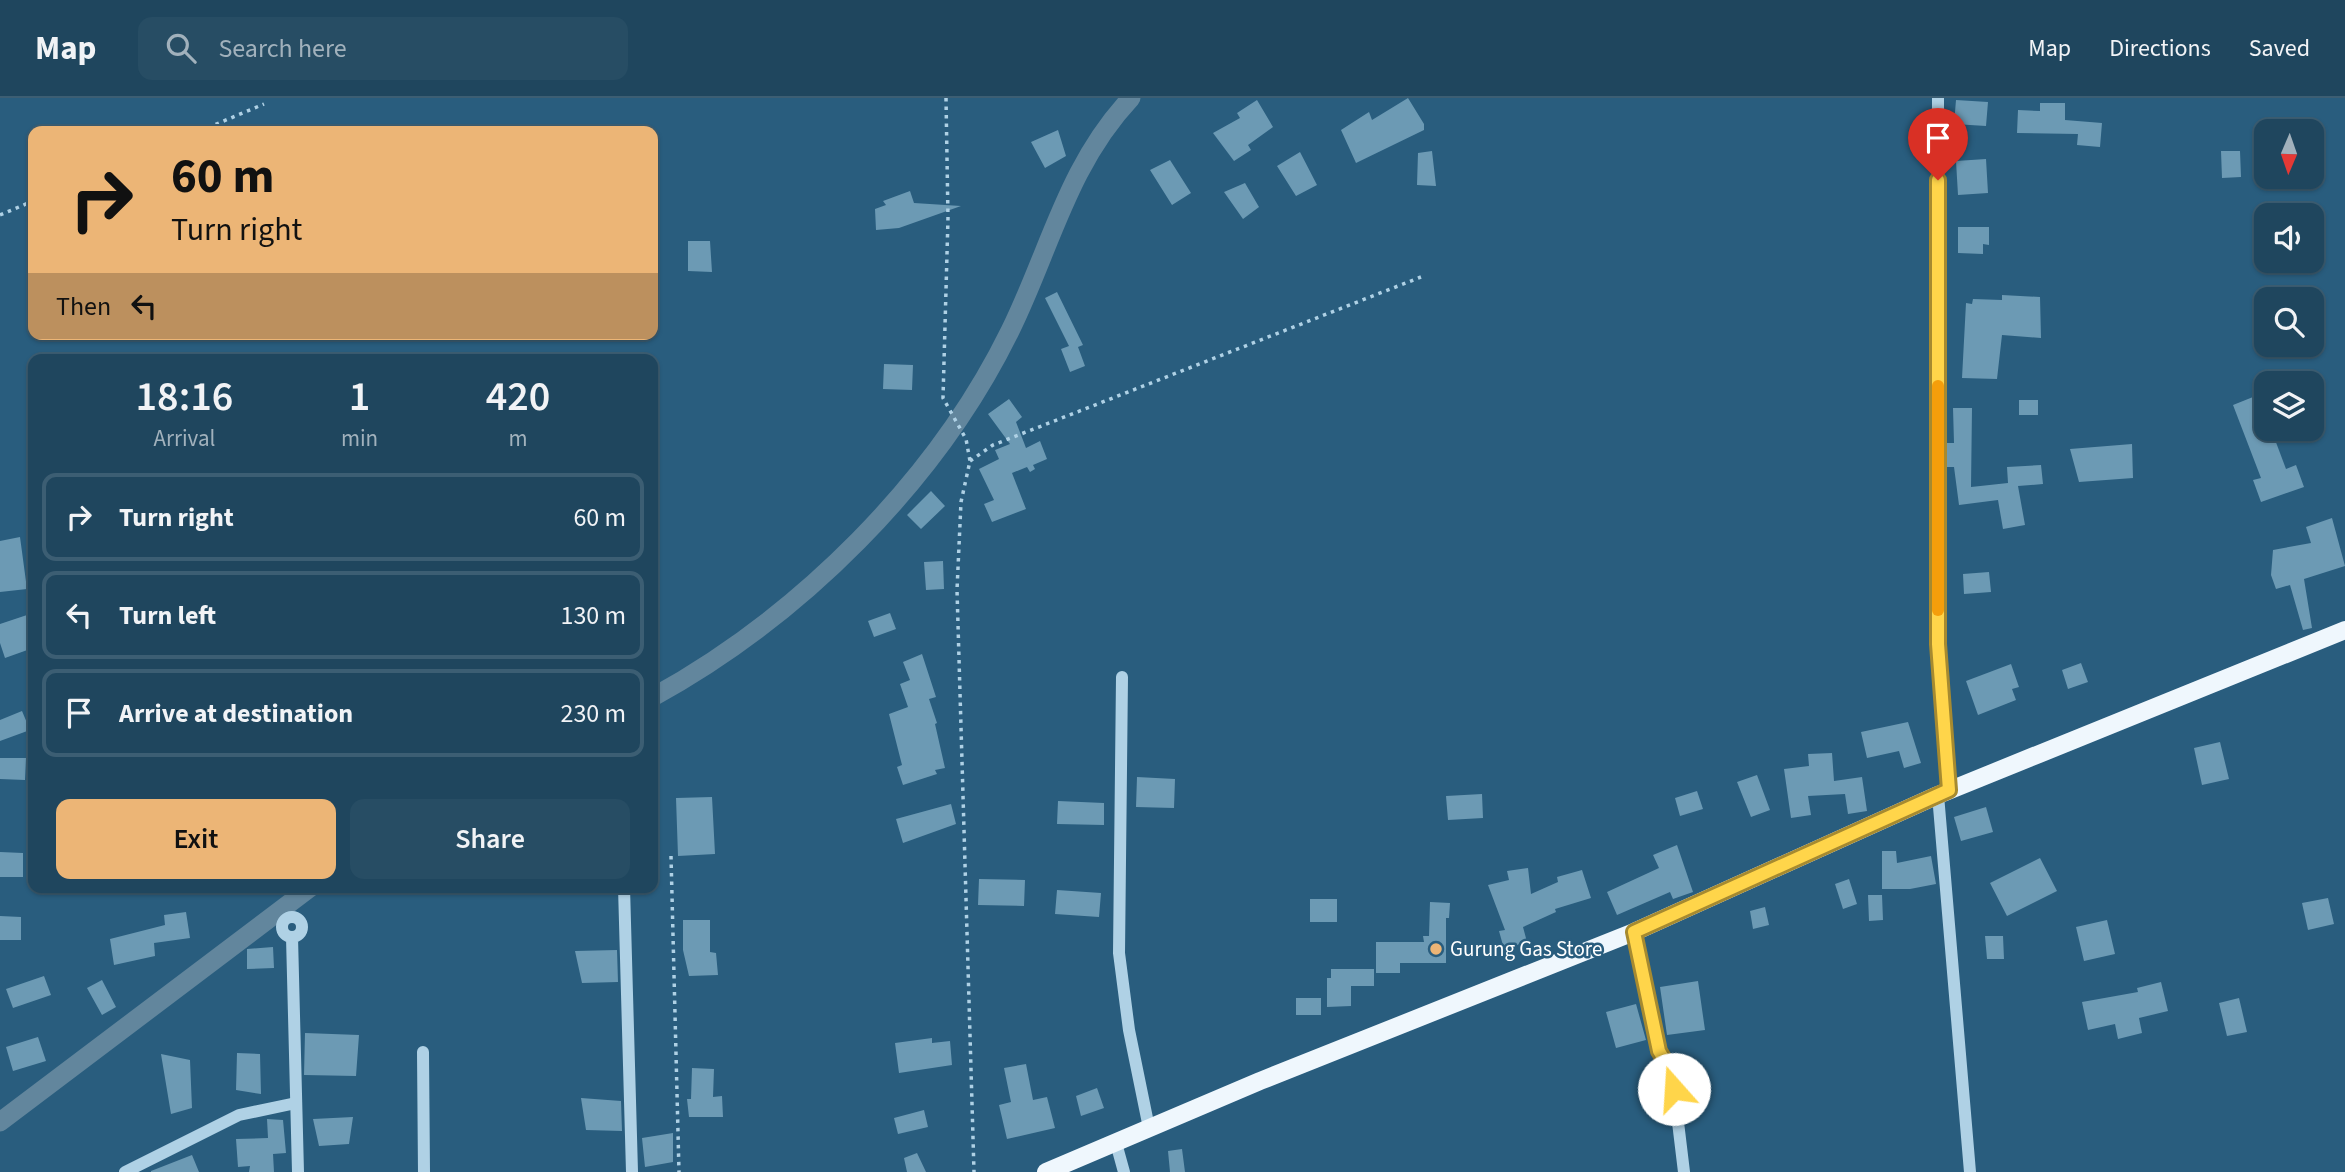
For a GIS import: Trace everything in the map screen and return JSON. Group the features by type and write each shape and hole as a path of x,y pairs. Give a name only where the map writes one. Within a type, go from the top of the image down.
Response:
{"main road":[{"path":"1046,1172 1634,932 1944,792 2345,629"}],"street":[{"path":"1938,98 1938,644 1944,792 1970,1172"},
{"path":"1122,677 1119,953 1129,1031 1149,1128"},
{"path":"624,893 632,1172"},
{"path":"1634,932 1659,1051 1669,1068 1674,1089 1684,1172"},
{"path":"292,937 298,1172"},
{"path":"423,1052 424,1172"},
{"path":"125,1172 239,1115 296,1103"},
{"path":"1116,1143 1124,1172"}],"path":[{"path":"946,98 948,218 943,398 966,439 970,461 961,502 957,590 974,1172"},
{"path":"212,126 264,104"},
{"path":"0,215 28,203"},
{"path":"970,461 993,445 1420,277"},
{"path":"671,856 679,1172"}],"building":[{"path":"1408,98 1424,124 1424,130 1356,163 1341,130 1369,112 1372,120"},
{"path":"1257,100 1273,127 1248,145 1251,150 1234,161 1213,133 1240,118 1237,113"},
{"path":"1956,100 1988,102 1986,126 1954,124"},
{"path":"2040,103 2065,103 2065,120 2102,123 2100,147 2077,145 2078,134 2017,133 2018,110 2040,111"},
{"path":"1058,130 1066,156 1045,168 1031,142"},
{"path":"1432,151 1436,186 1417,185 1418,153"},
{"path":"2221,151 2240,151 2241,177 2222,178"},
{"path":"1300,152 1317,185 1296,196 1277,166"},
{"path":"1986,159 1988,193 1958,195 1956,161"},
{"path":"1170,160 1191,193 1172,205 1150,170"},
{"path":"1245,183 1259,207 1243,219 1224,192"},
{"path":"910,191 914,203 961,206 899,228 876,230 875,209 886,205 883,201"},
{"path":"1958,227 1989,227 1989,245 1983,244 1983,254 1958,253"},
{"path":"688,241 710,241 712,272 688,271"},
{"path":"1057,292 1083,345 1078,347 1085,366 1070,372 1061,349 1069,346 1045,298"},
{"path":"2002,295 2040,297 2041,338 2002,335 1997,379 1962,378 1966,303 1972,304 1973,299 2002,300"},
{"path":"884,364 913,365 912,390 883,389"},
{"path":"2254,397 2254,441 2276,441 2286,469 2296,465 2304,487 2261,502 2253,480 2261,478 2233,405"},
{"path":"1009,399 1022,417 1016,422 1026,448 1040,441 1047,459 1033,465 1035,469 1030,472 1027,467 1012,473 1026,509 992,522 984,504 994,500 979,469 999,459 995,450 1010,444 988,414"},
{"path":"2019,400 2038,400 2038,415 2019,415"},
{"path":"1953,408 1972,408 1971,487 2008,483 2007,467 2041,465 2043,484 2018,486 2025,525 2003,529 1998,500 1959,505 1954,467 1947,467 1947,443 1954,443"},
{"path":"2132,444 2133,478 2079,482 2070,449"},
{"path":"931,491 945,506 921,529 907,515"},
{"path":"2332,518 2345,566 2304,579 2312,628 2303,630 2290,585 2276,589 2271,575 2273,550 2311,543 2306,527"},
{"path":"20,537 27,589 0,592 0,541"},
{"path":"943,561 944,589 926,590 924,562"},
{"path":"1989,572 1991,592 1964,594 1963,574"},
{"path":"890,613 896,629 874,637 868,621"},
{"path":"28,615 28,650 5,658 0,643 0,624"},
{"path":"922,654 936,697 929,699 937,723 935,724 945,768 935,770 937,774 903,785 897,767 902,765 889,714 908,707 900,684 910,680 903,662"},
{"path":"2081,663 2088,682 2068,689 2062,670"},
{"path":"2011,664 2019,687 2012,689 2016,700 1978,715 1966,681"},
{"path":"22,711 28,731 0,741 0,720"},
{"path":"1908,722 1921,763 1904,768 1899,751 1867,758 1861,732"},
{"path":"2220,742 2229,779 2202,785 2194,748"},
{"path":"1832,753 1834,781 1862,777 1867,811 1848,814 1845,794 1808,796 1811,815 1791,818 1784,769 1809,766 1808,754"},
{"path":"0,758 26,758 25,780 0,779"},
{"path":"1757,775 1770,810 1751,817 1737,782"},
{"path":"1137,777 1175,779 1174,808 1136,807"},
{"path":"1697,791 1703,809 1680,816 1675,798"},
{"path":"1482,794 1483,818 1448,820 1446,796"},
{"path":"712,797 715,854 678,856 676,798"},
{"path":"1058,801 1104,803 1104,825 1057,824"},
{"path":"951,804 956,824 903,843 896,819"},
{"path":"1986,807 1993,832 1961,841 1954,817"},
{"path":"1677,845 1693,892 1673,899 1670,892 1617,915 1607,892 1659,868 1653,855"},
{"path":"1882,851 1896,851 1897,863 1931,856 1936,884 1910,889 1882,889"},
{"path":"0,852 23,853 23,877 0,877"},
{"path":"2040,858 2057,891 2007,916 1990,883"},
{"path":"1528,868 1531,894 1558,882 1557,877 1582,870 1591,898 1555,909 1556,912 1523,927 1527,942 1504,949 1499,931 1505,930 1488,885 1509,880 1507,871"},
{"path":"979,879 1025,880 1024,906 978,905"},
{"path":"1849,879 1857,904 1843,909 1835,884"},
{"path":"1057,890 1101,893 1099,917 1055,914"},
{"path":"1868,895 1882,895 1883,920 1869,921"},
{"path":"2328,898 2334,924 2308,930 2302,903"},
{"path":"1310,899 1337,899 1337,922 1310,922"},
{"path":"1430,902 1450,903 1449,918 1446,918 1446,963 1400,963 1400,973 1376,973 1376,942 1424,942 1423,936 1429,936"},
{"path":"1765,907 1769,925 1753,929 1750,911"},
{"path":"186,912 190,938 154,943 155,956 114,965 110,939 165,925 164,915"},
{"path":"0,916 21,917 21,940 0,940"},
{"path":"683,920 710,920 710,952 716,953 718,975 689,976 683,950"},
{"path":"2107,920 2115,954 2084,961 2076,927"},
{"path":"1985,936 2003,936 2004,959 1987,959"},
{"path":"273,947 274,968 247,969 247,949"},
{"path":"617,950 618,982 582,983 575,951"},
{"path":"1331,969 1374,969 1374,986 1351,986 1351,1006 1327,1007 1327,978 1331,978"},
{"path":"44,976 51,995 13,1008 6,989"},
{"path":"102,980 116,1007 102,1015 87,988"},
{"path":"1698,981 1705,1030 1667,1035 1660,987"},
{"path":"2161,982 2168,1011 2139,1018 2142,1033 2118,1039 2115,1024 2088,1030 2082,1002 2138,992 2137,988"},
{"path":"1296,998 1321,998 1321,1015 1296,1015"},
{"path":"2239,998 2247,1032 2227,1036 2219,1003"},
{"path":"1636,1004 1646,1040 1616,1048 1606,1012"},
{"path":"305,1033 359,1035 356,1076 304,1075"},
{"path":"38,1037 46,1061 13,1071 6,1047"},
{"path":"932,1038 932,1043 950,1041 952,1065 899,1073 895,1043"},
{"path":"237,1053 260,1054 261,1094 236,1090"},
{"path":"161,1054 190,1060 192,1108 171,1114"},
{"path":"1026,1064 1033,1100 1047,1097 1055,1128 1007,1139 999,1105 1011,1102 1004,1068"},
{"path":"692,1068 714,1069 713,1097 722,1096 723,1117 689,1117 687,1099 691,1099"},
{"path":"1097,1088 1104,1108 1081,1116 1076,1096"},
{"path":"581,1098 621,1101 622,1131 586,1130"},
{"path":"924,1110 928,1127 898,1134 894,1118"},
{"path":"353,1117 349,1144 319,1146 313,1119"},
{"path":"267,1119 283,1120 286,1153 273,1154 274,1172 249,1172 250,1166 238,1167 236,1139 268,1138"},
{"path":"673,1133 673,1162 645,1167 642,1138"},
{"path":"1182,1149 1185,1172 1170,1172 1168,1151"},
{"path":"917,1153 926,1172 907,1172 904,1158"},
{"path":"192,1155 199,1172 151,1172 151,1171"}],"waterway":[{"path":"658,694 760,627 811,586 858,541 903,492 944,441 979,387 1010,331 1075,180 1109,124 1131,98"},
{"path":"0,1122 303,893"}],"slow traffic":[{"path":"1938,386 1938,610"}],"place":[{"name":"Gurung Gas Store","path":"1436,949"}],"route":[{"path":"1674,1089 1669,1068 1659,1051 1634,932 1949,790 1938,644 1938,180"}]}
